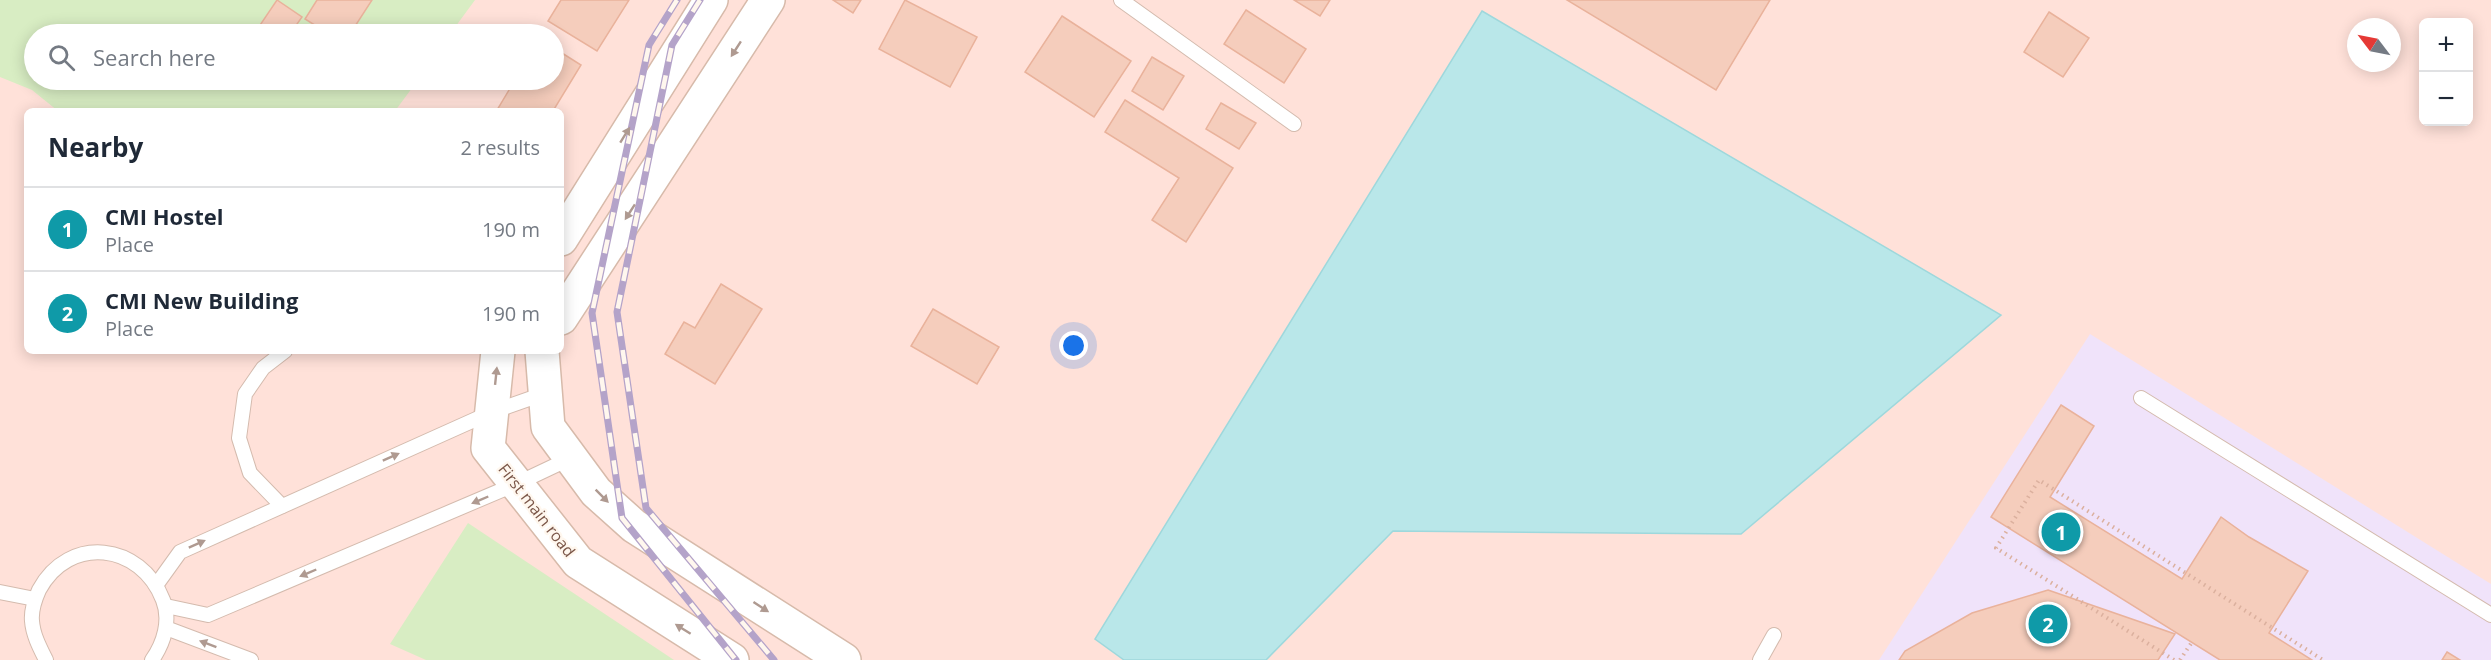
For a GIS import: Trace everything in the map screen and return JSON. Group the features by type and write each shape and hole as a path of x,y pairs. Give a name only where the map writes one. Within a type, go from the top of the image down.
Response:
{"street":[{"path":"564,233 711,0"},
{"path":"564,313 768,0"},
{"name":"First main road","path":"498,354 488,448 578,562 732,660"},
{"path":"542,354 548,427 597,492 634,526 844,660"}],"lane":[{"path":"1121,0 1294,124"},
{"path":"281,354 263,368 245,394 238,438 250,473 282,506"},
{"path":"157,584 180,552 492,412 546,393"},
{"path":"2141,398 2491,615"},
{"path":"166,606 208,615 516,484 571,458"},
{"path":"46,660 37,640 32,620 35,599 45,579 61,564 81,554 102,552 124,556 143,567 157,584 166,606 166,628 160,650 152,660"},
{"path":"0,592 35,599"},
{"path":"166,628 251,660"},
{"path":"1760,660 1774,635"}],"path":[{"path":"2174,660 1996,548 2039,480 2323,660"},
{"path":"2180,660 2192,642"}],"shaded area":[{"path":"0,0 2491,0 2491,660 0,660"},
{"path":"2090,334 2491,584 2491,660 1879,660"}],"green space":[{"path":"0,0 475,0 457,24 24,24 24,87 0,77"},
{"path":"32,90 411,90 397,108 54,108"},
{"path":"468,523 674,660 426,660 390,644"}],"water":[{"path":"1482,11 2001,315 1741,534 1393,531 1266,660 1124,660 1095,639"}],"building":[{"path":"277,0 302,17 297,24 261,24"},
{"path":"317,0 372,0 356,24 313,24 305,19"},
{"path":"561,0 629,0 597,51 564,31 564,24 553,24 548,21"},
{"path":"833,0 861,0 853,13"},
{"path":"905,0 977,37 950,87 879,49"},
{"path":"1294,0 1330,0 1320,16"},
{"path":"1567,0 1770,0 1716,90"},
{"path":"1246,10 1306,49 1284,83 1224,44"},
{"path":"2049,12 2089,38 2063,77 2024,52"},
{"path":"1062,16 1131,61 1094,117 1025,72"},
{"path":"564,54 581,65 555,108 498,108 509,90 564,90"},
{"path":"1152,57 1184,76 1163,110 1132,91"},
{"path":"1125,100 1233,168 1186,242 1152,220 1179,178 1105,132"},
{"path":"1221,103 1256,123 1239,149 1206,129"},
{"path":"721,284 762,309 715,384 665,354 684,322 695,328"},
{"path":"933,309 999,347 977,384 911,346"},
{"path":"2061,405 2094,426 2050,497 2182,579 2221,517 2249,537 2308,571 2269,633 2312,660 2220,660 1991,517"},
{"path":"2048,590 2175,634 2158,660 1899,660 1905,651 1972,613"},
{"path":"2447,652 2460,660 2442,660"}],"railway":[{"path":"677,0 649,45 592,313 622,518 736,660"},
{"path":"700,0 672,45 617,312 646,508 774,660"}],"place":[{"name":"CMI Hostel","path":"2061,532"},
{"name":"CMI New Building","path":"2048,624"}]}
